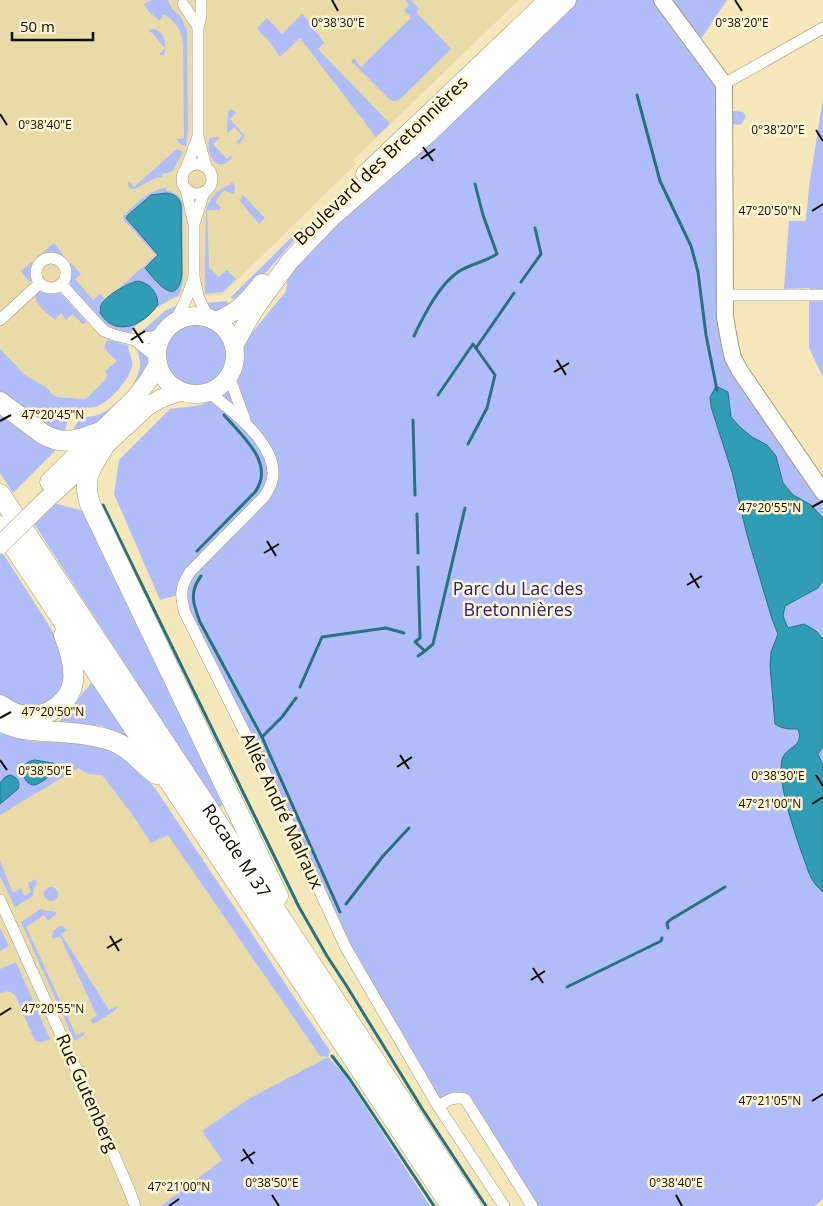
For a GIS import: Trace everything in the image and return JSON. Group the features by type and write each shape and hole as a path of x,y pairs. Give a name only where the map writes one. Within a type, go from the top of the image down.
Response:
{"highway":[{"path":"0,402 50,438 74,441 83,439 102,440 88,476 87,494 90,504 311,963"},
{"name":"Rocade M 37","path":"0,494 471,1206"},
{"name":"Rocade M 37","path":"0,527 451,1206"},
{"path":"0,705 16,714 29,716 41,714 52,710 70,693 74,670 72,657 52,606"},
{"path":"0,721 9,726 27,730 87,734 111,740 132,753 155,773 168,780"}],"main road":[{"name":"Boulevard des Bretonnières","path":"212,319 224,318 238,310 311,225 548,0"},
{"name":"Boulevard des Bretonnières","path":"234,346 259,303 290,261 331,218 427,135 567,0"},
{"path":"197,316 212,319 228,331 234,346 234,362 229,376 220,386 208,392 194,394 181,391 166,380 160,370 158,346 162,335 180,319 197,316"},
{"path":"102,440 148,381 158,361"},
{"path":"0,545 43,495 102,440 160,398 181,391"},
{"path":"0,527 43,495"}],"street":[{"path":"662,0 724,84 725,317 733,358 753,391 823,492"},
{"path":"181,2 192,6 202,1"},
{"path":"194,225 204,192 212,181 198,138 198,27 202,1"},
{"path":"181,2 198,27"},
{"path":"724,84 823,28"},
{"path":"198,138 182,180 186,189 194,225 194,277 198,296 212,319"},
{"path":"186,169 194,164 206,167"},
{"path":"186,189 194,193 204,192"},
{"path":"50,258 59,260 65,267 66,276 61,284 48,287 40,283 36,274 38,265 50,258"},
{"path":"175,322 194,277"},
{"path":"0,320 40,283"},
{"path":"61,284 104,331 135,340 162,335"},
{"path":"725,295 823,295"},
{"path":"135,340 158,361"},
{"name":"Allée André Malraux","path":"229,376 245,422"},
{"name":"Allée André Malraux","path":"208,392 245,422 263,444 273,473 270,488 264,497 190,572 183,586 182,602 267,777 346,948 438,1106 504,1206"},
{"name":"Rue Gutenberg","path":"0,900 97,1115 135,1206"},
{"path":"438,1106 452,1098 459,1097 465,1099 532,1206"}],"shaded area":[{"path":"0,0 519,0 353,160 356,164 222,295 179,296 170,299 158,306 133,329 128,345 111,340 105,348 117,361 106,371 105,380 84,399 57,397 46,387 25,375 0,349"},
{"path":"166,193 175,196 181,204 182,274 176,290 171,291 160,285 145,268 158,255 126,218 151,195"},
{"path":"138,281 149,286 156,295 158,304 153,311 139,322 130,326 122,327 107,321 100,313 101,305 107,297"},
{"path":"716,386 728,392 731,417 752,437 767,445 776,456 783,483 793,495 811,505 823,518 823,580 818,588 785,606 783,616 788,628 804,624 816,631 823,639 823,747 818,754 823,765 823,892 815,884 809,873 786,804 781,769 782,760 784,755 799,740 798,729 783,728 775,724 770,666 771,652 778,634 747,535 732,472 711,407 710,397"},
{"path":"0,732 30,741 87,743 157,791 330,1051 328,1057 250,1098 203,1131 222,1160 161,1206 0,1206"},
{"path":"35,760 53,763 56,767 46,779 38,784 31,785 25,779 23,770 24,765"},
{"path":"10,775 17,780 19,784 18,789 0,804 0,783 5,777"}],"green space":[{"path":"152,0 168,0 172,9 181,17 187,31 188,129 186,146 181,145 176,139 184,138 183,45 181,35 178,26 168,17 163,14 160,21 149,12 144,4"},
{"path":"405,0 411,0 419,9 416,12 451,49 399,100 394,101 390,100 351,61 354,58 361,67 410,19 410,16 404,10 409,5"},
{"name":"Parc du Lac des Bretonnières","path":"576,0 727,0 701,39 719,99 734,376 823,503 823,1199 815,1206 532,1206 465,1099 438,1106 346,948 181,594 160,600 114,494 119,460 170,409 201,405 236,384 242,370 243,342 286,291 288,274 316,239 520,54"},
{"path":"302,14 324,43 318,49 390,124 376,137 300,38 280,57 257,28 267,18 282,34"},
{"path":"154,29 161,33 165,40 165,48 149,30"},
{"path":"165,48 164,55 159,54"},
{"path":"823,98 823,377 809,348 809,288 784,289 789,221 806,221 809,187"},
{"path":"231,109 236,113 230,119 245,136 239,145 236,142 243,136 234,127 228,133 227,131 228,112"},
{"path":"732,111 743,112 746,116 740,125 732,124"},
{"path":"219,137 213,144 227,159 233,154 225,164 215,162 209,152 209,138"},
{"path":"177,149 183,152 171,172 162,174 162,177 155,178 137,188 129,188 129,181 134,187"},
{"path":"232,182 235,186 234,194 224,190 215,202 221,207 220,210 207,210 209,267 219,277 227,270 236,279 223,292 205,294 206,211 215,195"},
{"path":"166,188 167,191 179,196 183,204 183,281 179,296 152,311 139,322 131,333 108,325 101,320 72,288 70,264 81,274 75,279 93,300 100,294 106,300 156,255 124,220 123,216 148,195"},
{"path":"243,195 265,218 259,224 240,201"},
{"path":"302,227 304,229 257,283 253,281 234,300 231,297"},
{"path":"54,243 63,254 52,252 41,254"},
{"path":"33,261 30,272 32,281 29,282 21,271"},
{"path":"39,292 60,293 86,323 83,324 72,314 66,320 61,313 55,320 37,302 35,294"},
{"path":"227,301 232,310 217,313 209,309 204,303"},
{"path":"181,303 174,314 154,333 139,335 165,311"},
{"path":"191,323 203,323 220,332 227,343 229,355 227,367 220,378 203,387 191,387 179,382 170,373 165,361 165,349 170,337 179,328"},
{"path":"108,340 128,345 132,361 130,372 119,389 105,402 96,407 84,408 72,415 67,424 64,438 0,397 0,349 25,375 46,387 57,397 84,399 105,380 107,375 105,371 117,361 105,348"},
{"path":"137,347 150,360 149,372 102,422 73,438 74,428 80,420 108,409 121,399 131,387 140,366"},
{"path":"0,411 60,446 13,493 0,473"},
{"path":"54,503 83,511 223,804 220,808 216,805 33,522"},
{"path":"2,552 50,627 61,648 68,669 59,697 30,710 0,698 0,554"},
{"path":"92,682 132,741 102,726 59,722"},
{"path":"0,732 30,741 78,743 98,746 115,752 141,772 157,791 330,1051 328,1057 320,1056 168,835 151,843 102,775 88,774 78,768 0,815"},
{"path":"0,861 13,893 21,888 24,896 31,892 28,883 35,879 37,882 33,896 15,907 0,876"},
{"path":"48,887 54,887 58,894 54,901 48,901 44,897 44,891"},
{"path":"41,909 56,912 56,914 48,921 44,915 26,927 76,1035 85,1032 84,1035 76,1040 74,1040 21,922"},
{"path":"59,926 63,926 67,930 61,934 109,1010 117,1006 116,1010 97,1022 93,1023 90,1020 97,1016 60,936 53,939 54,930"},
{"path":"0,928 9,946 0,951"},
{"path":"16,962 50,1039 46,1041 40,1042 34,1039 13,993 0,993 0,969"},
{"path":"328,1057 345,1075 430,1206 161,1206 222,1160 202,1131 250,1098"}],"waterway":[{"path":"637,95 660,181 691,246 698,272 706,335 717,390"},
{"path":"414,336 433,301 451,278 463,269 497,254 483,215 475,184"},
{"path":"521,282 541,254 535,228"},
{"path":"476,348 514,293"},
{"path":"438,395 473,344 495,375 487,408 468,444"},
{"path":"197,551 255,492 260,481 259,460 254,450 224,415"},
{"path":"413,420 415,495"},
{"path":"103,505 299,907 327,956 423,1110 486,1206"},
{"path":"425,651 433,644 465,508"},
{"path":"417,514 418,553"},
{"path":"418,567 420,638 415,642 425,651 418,656"},
{"path":"201,576 195,587 193,598 200,622 262,737"},
{"path":"300,687 322,637 386,628 404,633"},
{"path":"296,698 282,717 262,737 340,912"},
{"path":"346,904 383,856 409,828"},
{"path":"668,928 667,923 670,920 725,887"},
{"path":"567,987 661,941 662,938"},
{"path":"332,1056 349,1078 434,1206"}]}
